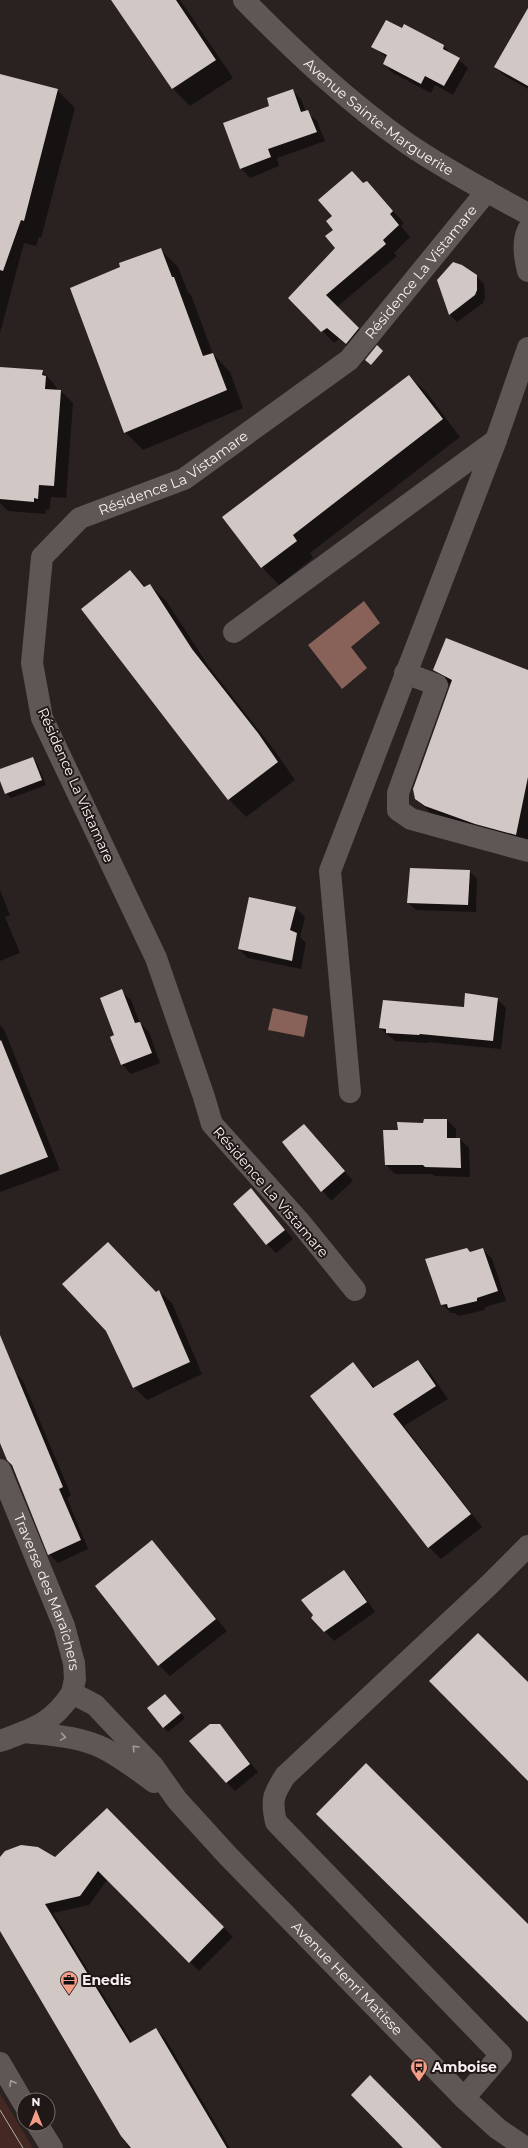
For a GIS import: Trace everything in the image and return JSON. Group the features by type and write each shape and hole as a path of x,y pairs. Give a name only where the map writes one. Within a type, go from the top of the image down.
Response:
{"street":[{"name":"Avenue Sainte-Marguerite","path":"244,0 307,63 349,100 432,160 528,214"},
{"name":"Résidence La Vistamare","path":"354,1290 299,1221 212,1124 204,1096 156,958 42,718 32,663 42,557 80,518 184,479 349,360 487,191"},
{"path":"528,230 525,236 524,256 528,271"},
{"path":"350,1092 330,871 496,440 528,348"},
{"path":"234,632 496,440"},
{"path":"405,673 437,685 398,793 398,810 411,819 528,851"},
{"name":"Traverse des Maraîchers","path":"0,1470 64,1626 74,1663 75,1679 72,1693"},
{"path":"464,2098 501,2055 276,1822 272,1805 275,1792 284,1776 471,1602 528,1546"},
{"name":"Avenue Henri Matisse","path":"0,1741 47,1721 60,1710 72,1693 95,1705 153,1766 177,1800 228,1856 464,2098 498,2129 526,2148"},
{"name":"Avenue Henri Matisse","path":"24,1732 77,1739 102,1747 130,1764 177,1800"},
{"path":"0,2063 17,2092"},
{"path":"42,2132 52,2148"}],"shaded area":[{"path":"364,601 380,623 351,647 367,668 342,689 308,645"},
{"path":"273,1008 308,1016 304,1037 268,1030"},
{"path":"0,2093 16,2120 16,2132 23,2132 33,2148 0,2148"}],"building":[{"path":"111,0 176,0 216,60 172,89"},
{"path":"528,8 528,86 494,67"},
{"path":"386,20 402,28 404,24 444,45 443,49 460,58 444,86 425,76 421,84 383,64 387,55 371,47"},
{"path":"0,74 58,89 24,221 21,220 3,271 0,270"},
{"path":"293,89 301,112 308,110 317,132 268,149 271,157 240,169 223,123 269,106 267,98"},
{"path":"352,171 363,183 367,181 393,211 390,214 399,225 383,240 386,244 326,295 359,328 346,344 327,328 321,332 288,298 335,248 325,236 333,230 326,221 332,216 318,200"},
{"path":"161,248 172,277 174,277 203,356 213,353 227,390 124,433 70,288 120,267 119,263"},
{"path":"453,262 462,265 477,275 477,290 475,295 449,315 437,280"},
{"path":"377,345 383,351 371,365 365,360"},
{"path":"0,367 43,370 42,375 46,376 45,389 61,390 54,486 39,485 38,499 34,498 34,502 0,499"},
{"path":"409,375 443,419 293,535 297,541 261,568 222,517"},
{"path":"130,570 144,587 150,584 192,649 258,733 278,762 228,800 81,609"},
{"path":"446,638 528,670 528,777 516,835 475,824 425,806 415,799 413,789 452,680 433,670"},
{"path":"33,757 42,780 5,794 0,781 0,769"},
{"path":"410,868 470,870 468,905 407,903"},
{"path":"249,897 296,907 290,930 297,933 292,961 238,949"},
{"path":"122,989 135,1023 140,1022 152,1053 121,1065 110,1037 114,1035 100,998"},
{"path":"465,993 498,998 493,1041 420,1034 386,1033 386,1029 379,1028 383,1000 464,1007"},
{"path":"1,1040 48,1157 0,1175 0,1041"},
{"path":"424,1119 447,1119 447,1138 460,1138 461,1168 425,1167 423,1165 385,1165 383,1130 398,1130 397,1122 423,1123"},
{"path":"304,1124 345,1171 321,1192 282,1142"},
{"path":"251,1188 285,1230 266,1245 233,1204"},
{"path":"108,1242 156,1292 159,1290 190,1362 133,1388 106,1331 62,1284"},
{"path":"467,1248 470,1252 483,1248 498,1291 477,1298 477,1301 448,1308 447,1304 441,1305 425,1259"},
{"path":"0,1335 63,1487 59,1489 81,1540 48,1555 12,1465 7,1460 0,1443"},
{"path":"418,1360 436,1386 393,1414 471,1514 428,1548 310,1396 353,1362 373,1388"},
{"path":"152,1540 216,1619 158,1666 95,1586"},
{"path":"344,1570 367,1602 324,1632 311,1618 313,1615 301,1600"},
{"path":"478,1633 528,1682 528,1781 429,1681"},
{"path":"165,1694 181,1713 163,1728 147,1708"},
{"path":"210,1724 220,1724 250,1764 226,1783 189,1741"},
{"path":"366,1763 528,1924 528,2022 316,1814"},
{"name":"Enedis","path":"107,1808 224,1927 189,1963 98,1871 80,1896 45,1904 130,2043 156,2028 227,2148 131,2148 121,2136 0,1931 0,1857 5,1851 21,1845 38,1847 55,1857"},
{"path":"370,2075 442,2148 403,2148 351,2095"}],"tram line":[{"path":"0,2110 23,2148"}],"place":[{"name":"Enedis","path":"69,1995"},
{"name":"Amboise","path":"419,2082"}]}
